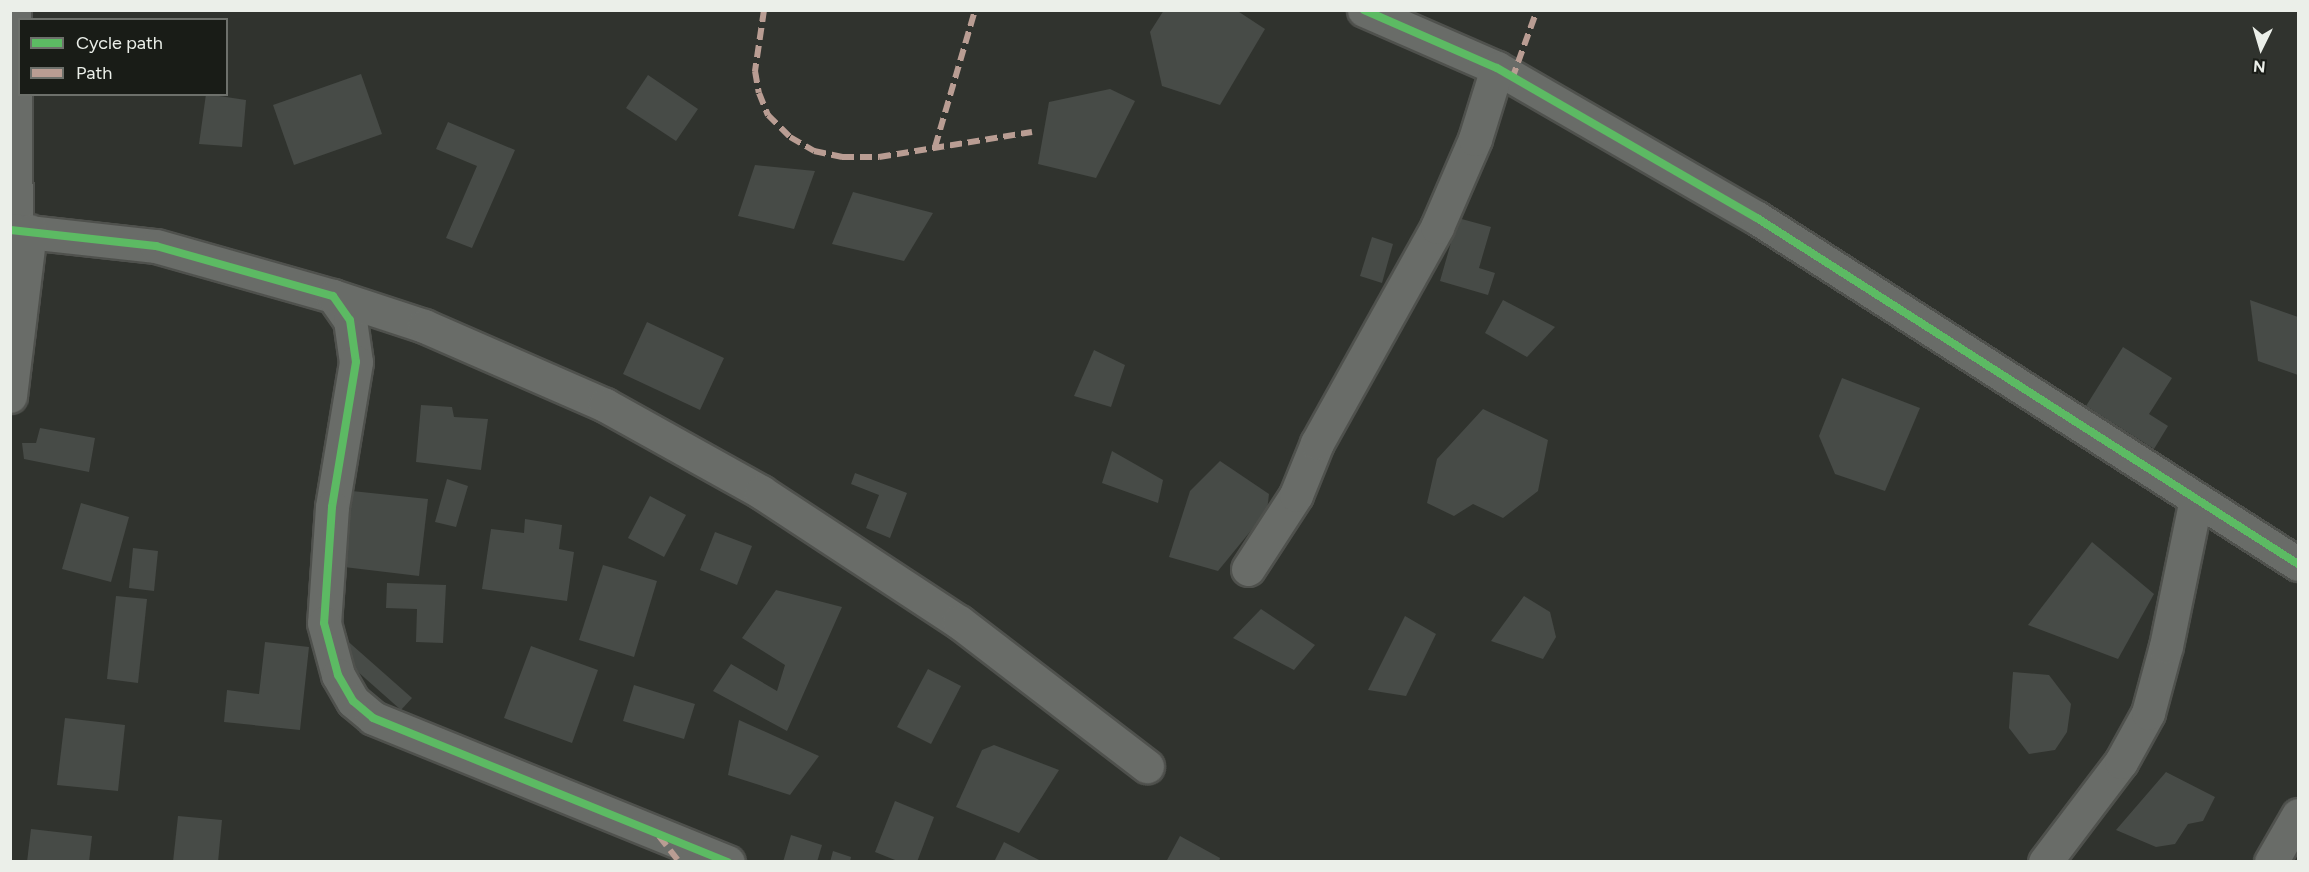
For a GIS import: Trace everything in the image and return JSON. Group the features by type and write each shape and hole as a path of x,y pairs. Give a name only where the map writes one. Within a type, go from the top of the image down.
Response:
{"street":[{"path":"10,396 19,231 14,10"},
{"path":"1364,10 1497,68 1757,219 2298,564"},
{"path":"1248,568 1296,495 1317,443 1437,227 1475,139 1497,68"},
{"path":"19,231 156,246 333,296 424,326 605,405 761,492 959,622 1147,766"},
{"path":"333,296 350,320 356,362 332,507 324,623 338,675 352,701 373,718 728,861"},
{"path":"2045,861 2121,762 2148,713 2196,499"},
{"path":"2271,861 2298,815"}],"building":[{"path":"1164,10 1236,10 1265,29 1220,105 1162,86 1150,32"},
{"path":"361,74 382,134 294,165 273,105"},
{"path":"648,75 698,109 676,141 626,108"},
{"path":"1110,89 1135,101 1096,178 1038,164 1049,102"},
{"path":"206,96 246,100 242,147 199,144"},
{"path":"448,122 515,150 472,248 446,238 477,166 436,149"},
{"path":"755,165 815,171 794,229 738,216"},
{"path":"853,192 933,213 904,261 832,244"},
{"path":"1458,218 1491,227 1479,268 1495,273 1488,295 1440,281"},
{"path":"1372,237 1393,244 1382,283 1360,276"},
{"path":"1503,300 1555,327 1527,357 1485,333"},
{"path":"2250,300 2298,317 2298,375 2258,361"},
{"path":"647,322 724,358 700,410 623,374"},
{"path":"2123,347 2172,378 2149,414 2168,426 2154,449 2086,406"},
{"path":"1094,350 1125,365 1111,407 1074,396"},
{"path":"1842,378 1920,408 1885,491 1835,474 1819,436"},
{"path":"421,405 452,407 454,417 488,419 481,470 416,462"},
{"path":"1483,409 1548,440 1538,491 1503,518 1473,504 1454,516 1427,503 1437,459"},
{"path":"40,428 95,438 89,472 24,459 22,443 36,443"},
{"path":"1112,451 1163,480 1158,503 1102,483"},
{"path":"1220,461 1269,494 1267,511 1218,571 1169,557 1190,491"},
{"path":"855,473 907,493 890,538 866,528 879,495 851,484"},
{"path":"447,479 468,486 456,527 435,522"},
{"path":"352,491 428,499 419,576 344,567"},
{"path":"650,496 686,515 664,557 628,538"},
{"path":"81,503 129,517 111,582 62,569"},
{"path":"525,519 562,525 559,549 574,552 567,601 482,589 491,529 524,533"},
{"path":"715,532 752,546 737,585 700,570"},
{"path":"2092,542 2154,594 2118,659 2028,625"},
{"path":"133,548 158,551 154,591 129,588"},
{"path":"603,565 657,581 634,657 579,640"},
{"path":"387,583 446,585 443,643 416,642 417,609 386,608"},
{"path":"776,590 842,607 787,731 713,691 731,664 777,691 785,665 742,638"},
{"path":"116,596 147,599 138,683 107,679"},
{"path":"1524,596 1550,612 1556,637 1543,659 1491,641"},
{"path":"1261,609 1315,645 1294,670 1233,638"},
{"path":"1405,616 1436,634 1406,696 1368,690"},
{"path":"343,637 412,698 401,710 332,649"},
{"path":"265,642 309,647 300,730 224,722 227,690 259,694"},
{"path":"531,646 598,670 572,743 504,718"},
{"path":"928,669 961,686 931,744 897,727"},
{"path":"2013,672 2049,675 2071,704 2067,732 2055,750 2029,754 2009,728"},
{"path":"634,685 695,704 684,739 623,721"},
{"path":"65,718 125,725 118,791 57,785"},
{"path":"739,720 819,756 790,795 728,775"},
{"path":"994,745 1059,770 1019,833 956,807 982,750"},
{"path":"2166,772 2215,797 2203,821 2188,824 2175,844 2156,847 2116,830"},
{"path":"895,801 934,817 917,862 900,862 875,852"},
{"path":"178,816 222,820 218,862 173,862"},
{"path":"31,829 92,836 89,862 27,862"},
{"path":"791,835 822,845 817,862 783,862"},
{"path":"1180,836 1220,858 1219,862 1166,862"},
{"path":"1004,842 1043,862 994,862"},
{"path":"833,851 851,857 850,862 830,862"}],"marked path":[{"path":"764,10 755,71 759,93 768,115 790,137 814,151 842,157 879,157 1032,132"},
{"path":"935,147 975,10"},
{"path":"1512,79 1537,10"},
{"path":"659,836 679,862"}],"cycle path":[{"path":"1364,10 1497,68 1757,218 2298,564"},
{"path":"10,230 156,246 333,296 350,320 356,362 332,507 324,623 338,675 353,701 373,718 728,862"}]}
